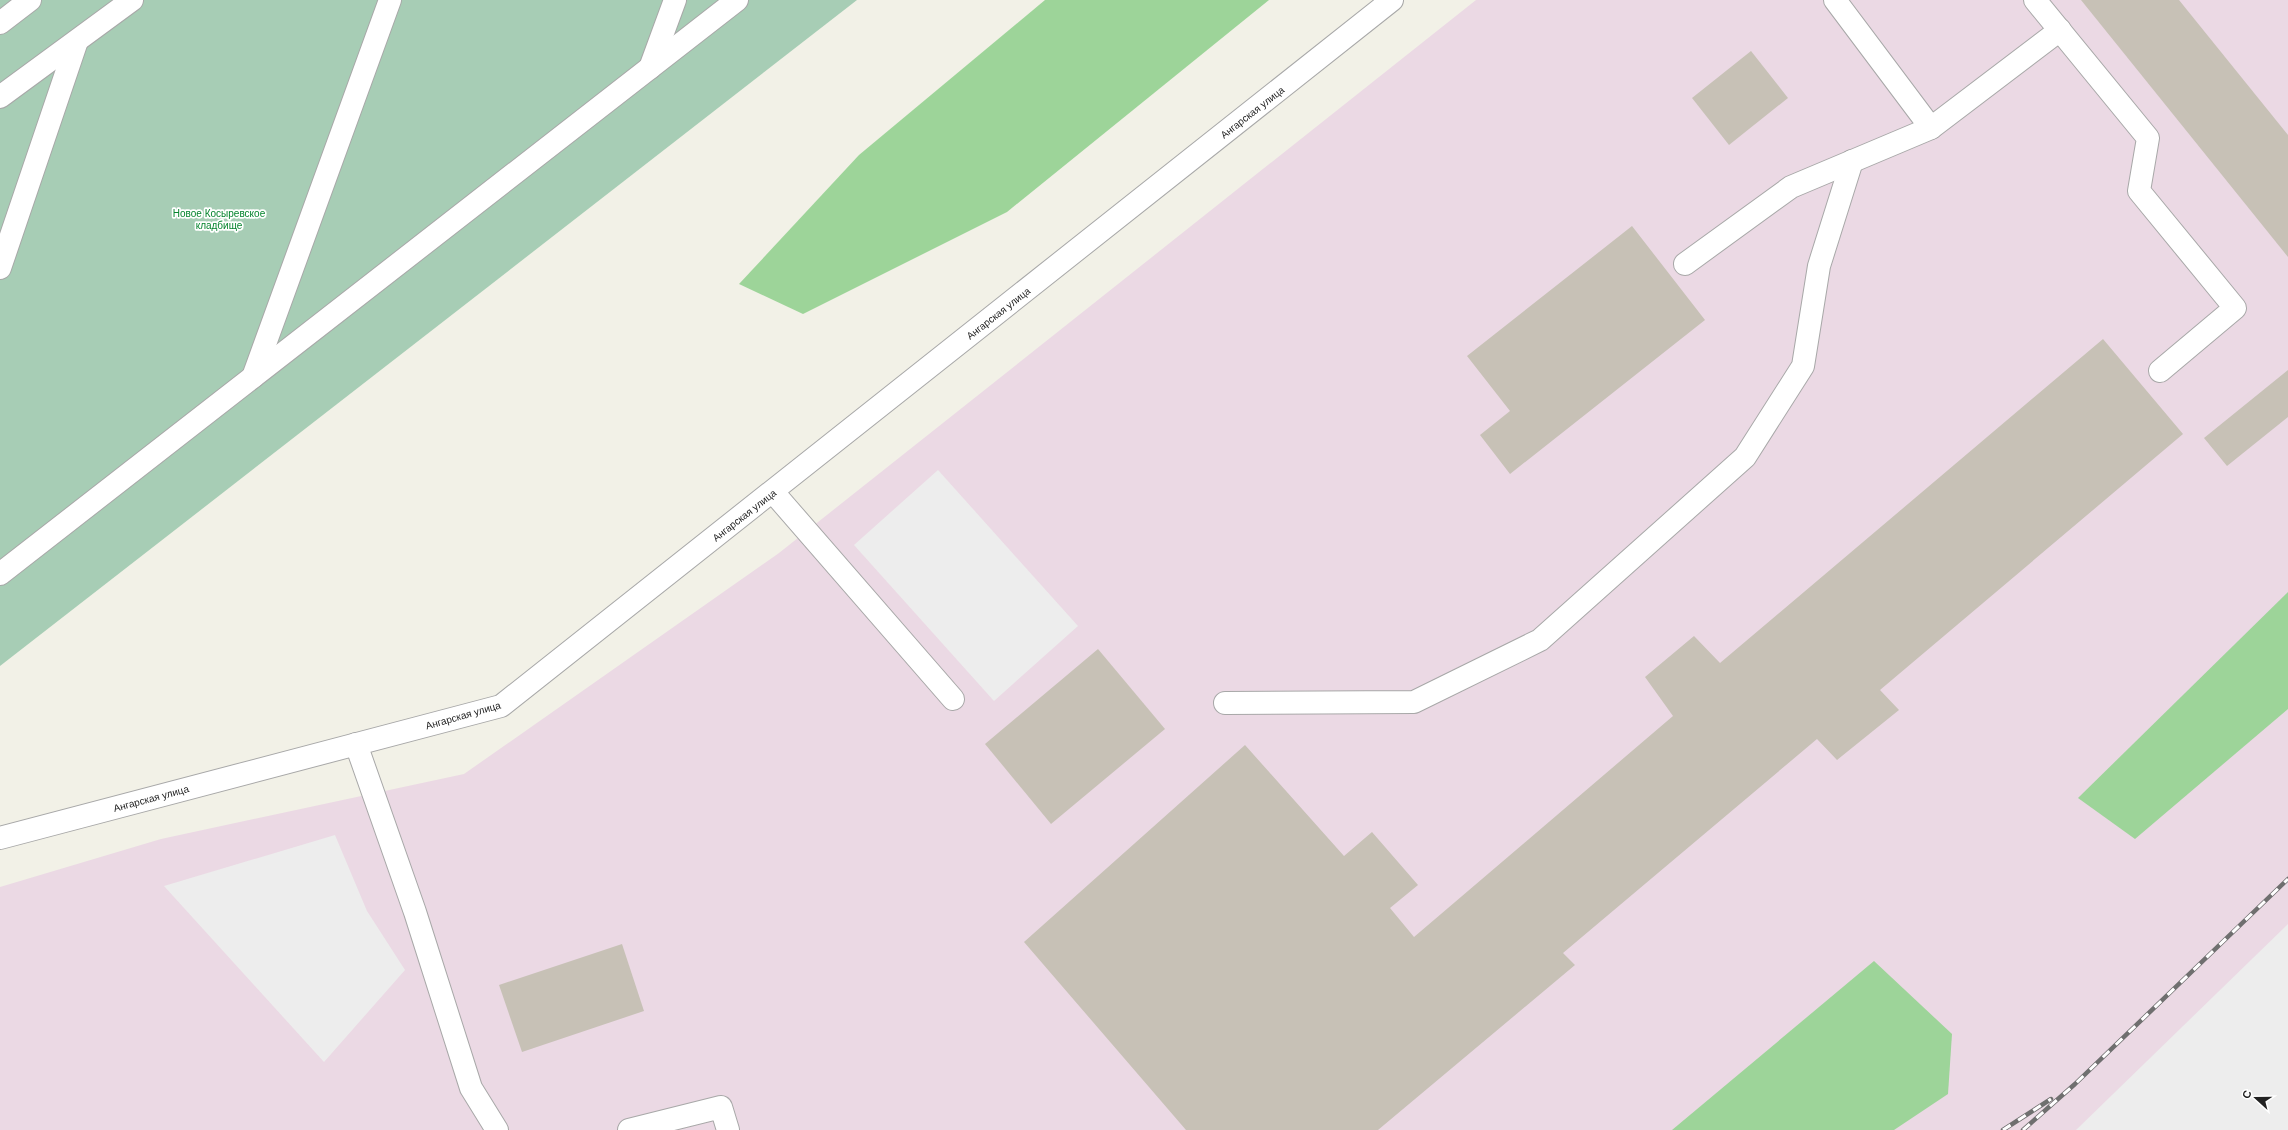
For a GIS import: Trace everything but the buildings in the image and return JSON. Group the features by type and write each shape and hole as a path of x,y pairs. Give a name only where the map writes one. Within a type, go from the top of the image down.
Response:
{"street":[{"path":"0,23 30,0"},
{"path":"0,97 132,0"},
{"path":"253,377 390,0"},
{"path":"650,68 676,0"},
{"path":"0,574 737,0"},
{"name":"Ангарская улица","path":"0,838 501,706 1392,0"},
{"path":"1835,0 1931,128"},
{"path":"2036,0 2148,138 2139,191 2235,308 2160,371"},
{"path":"1685,264 1791,186 1931,128 2060,30"},
{"path":"0,268 77,41"},
{"path":"1225,703 1414,702 1540,640 1745,457 1803,366 1819,266 1852,161"},
{"path":"773,492 953,699"},
{"path":"356,744 415,912 471,1088 496,1130"},
{"path":"629,1130 721,1106 728,1130"}],"shaded area":[{"path":"1476,0 2288,0 2288,1130 0,1130 0,887 161,839 464,774 779,553"},
{"path":"938,470 1078,626 994,701 854,545"},
{"path":"335,835 367,911 405,970 324,1062 164,886"},
{"path":"2288,924 2288,1130 2076,1130"}],"green space":[{"name":"Новое Косыревское кладбище","path":"0,0 857,0 0,666"},
{"path":"1045,0 1269,0 1007,212 803,314 739,284 859,155"},
{"path":"2288,592 2288,709 2135,839 2078,798"},
{"path":"1874,961 1952,1034 1948,1094 1894,1130 1672,1130"}],"railway":[{"path":"2023,1130 2075,1084 2288,879"},
{"path":"2003,1130 2051,1099"}]}
